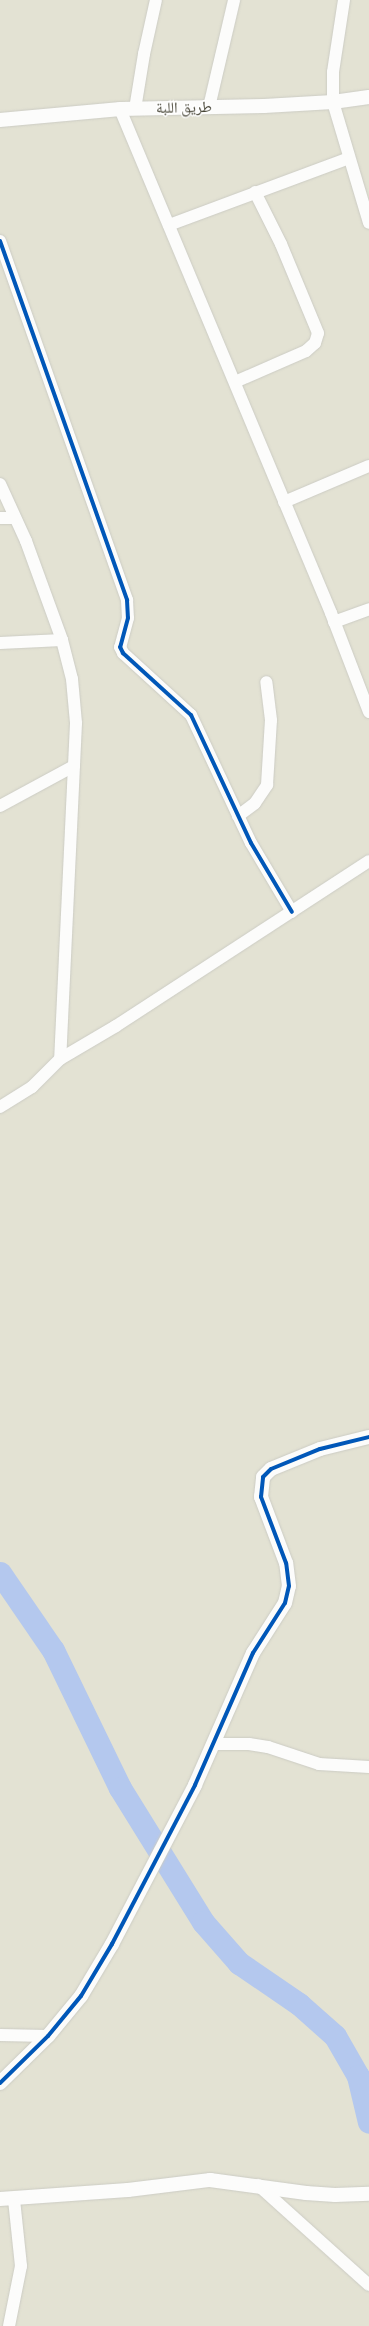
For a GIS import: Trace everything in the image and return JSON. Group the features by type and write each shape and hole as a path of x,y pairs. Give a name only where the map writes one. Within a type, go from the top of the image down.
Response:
{"street":[{"path":"135,109 144,54 156,0"},
{"path":"209,107 234,0"},
{"path":"344,0 333,72 333,102 369,223"},
{"name":"طريق اللبة","path":"0,120 120,109 333,102 369,97"},
{"path":"120,109 235,382 334,622 369,712"},
{"path":"169,225 349,158"},
{"path":"235,382 306,351 315,343 318,333 281,244 255,192"},
{"path":"0,240 127,600 128,618 120,647 123,653 191,715 238,816 292,912"},
{"path":"284,502 369,466"},
{"path":"0,484 15,518 62,640 72,679 75,715 74,766 60,1059"},
{"path":"0,518 15,518"},
{"path":"334,622 369,609"},
{"path":"0,643 62,640"},
{"path":"238,816 255,803 267,785 271,720 266,682"},
{"path":"0,806 74,766"},
{"path":"0,1108 32,1087 60,1059 116,1026 369,861"},
{"path":"0,2083 48,2036 80,1996 142,1886 195,1784 253,1653 285,1603 289,1586 286,1563 261,1497 262,1477 271,1469 320,1449 369,1437"},
{"path":"214,1744 256,1745 319,1764 369,1767"},
{"path":"0,2035 48,2036"},
{"path":"0,2198 14,2199 128,2190 210,2180 336,2195 369,2194"},
{"path":"258,2185 369,2285"},
{"path":"9,2326 21,2266 14,2199"}],"shaded area":[{"path":"0,0 369,0 369,2326 0,2326"}],"waterway":[{"path":"0,1573 53,1650 120,1788 203,1922 239,1963 299,2004 335,2036 358,2076 369,2122"}],"cycle path":[{"path":"0,241 127,600 128,618 120,647 123,653 191,715 251,843 292,912"},
{"path":"0,2083 48,2036 81,1996 112,1944 195,1785 253,1653 285,1603 289,1586 286,1563 261,1497 263,1477 271,1469 320,1449 369,1437"}]}
